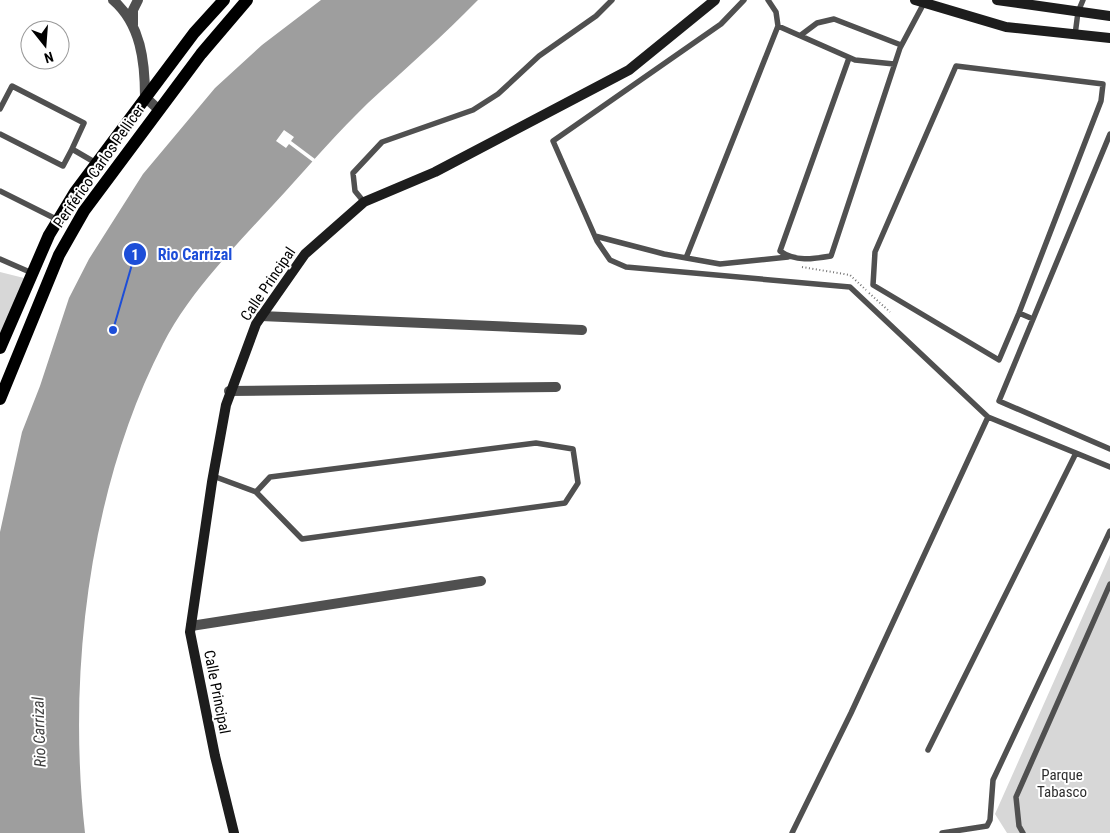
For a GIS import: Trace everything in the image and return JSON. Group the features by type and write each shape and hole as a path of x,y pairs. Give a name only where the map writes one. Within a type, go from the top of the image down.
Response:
{"main road":[{"path":"0,348 58,220 145,97 194,33 224,0"},
{"name":"Periférico Carlos Pellicer","path":"0,399 49,276 84,211 201,54 247,0"},
{"name":"Calle Principal","path":"234,833 214,756 190,632 213,476 229,391 256,324 305,254 364,202 435,172 629,70 715,0"},
{"path":"997,0 1110,16"},
{"path":"920,2 1006,27 1110,38"}],"street":[{"path":"113,0 127,16 133,28 144,64 145,97 159,110"},
{"path":"133,28 134,10 138,0"},
{"path":"261,316 582,330"},
{"path":"229,391 556,387"},
{"path":"191,626 481,581"}],"lane":[{"path":"364,202 355,191 352,174 382,142 473,110 498,94 539,56 596,16 612,0"},
{"path":"744,0 721,24 553,141 595,236 610,260 626,267 850,288 988,417 1110,468"},
{"path":"686,258 778,26 776,12 768,0"},
{"path":"1075,35 1078,12 1083,0"},
{"path":"595,236 686,258 720,264 788,257 810,259 830,256 894,64 920,2"},
{"path":"801,35 817,23 834,19 901,45"},
{"path":"778,26 850,58 894,64"},
{"path":"788,257 780,251 850,58"},
{"path":"956,66 1103,84 1101,101 1019,313 999,360 873,285 875,252 956,66"},
{"path":"0,109 12,86 84,123 64,166 0,134"},
{"path":"1110,134 999,401 1110,449"},
{"path":"72,149 96,164"},
{"path":"0,191 58,220"},
{"path":"0,259 32,274"},
{"path":"1019,313 1033,319"},
{"path":"792,833 854,705 988,417"},
{"path":"213,476 256,492 302,539 565,503 578,483 573,449 536,443 270,476 256,492"},
{"path":"928,750 1076,453"},
{"path":"942,833 987,826 990,820 993,780 1110,531"},
{"path":"1023,833 1019,826 1016,797 1110,584"}],"path":[{"path":"794,266 850,275 892,315"}],"green space":[{"path":"0,272 24,278 0,336"},
{"name":"Parque Tabasco","path":"1110,555 1110,833 1007,833 995,814"}],"water":[{"path":"321,0 478,0 368,103 336,136 241,239 187,304 168,334 138,400 117,459 101,520 90,582 82,646 79,709 80,772 85,833 0,833 0,532 22,432 40,386 69,298 89,259 143,174 215,88 262,45"}],"pier":[{"path":"284,130 294,137 291,141 315,159 313,162 289,144 286,148 276,141"}],"place":[{"name":"Rio Carrizal","path":"113,330"}]}
